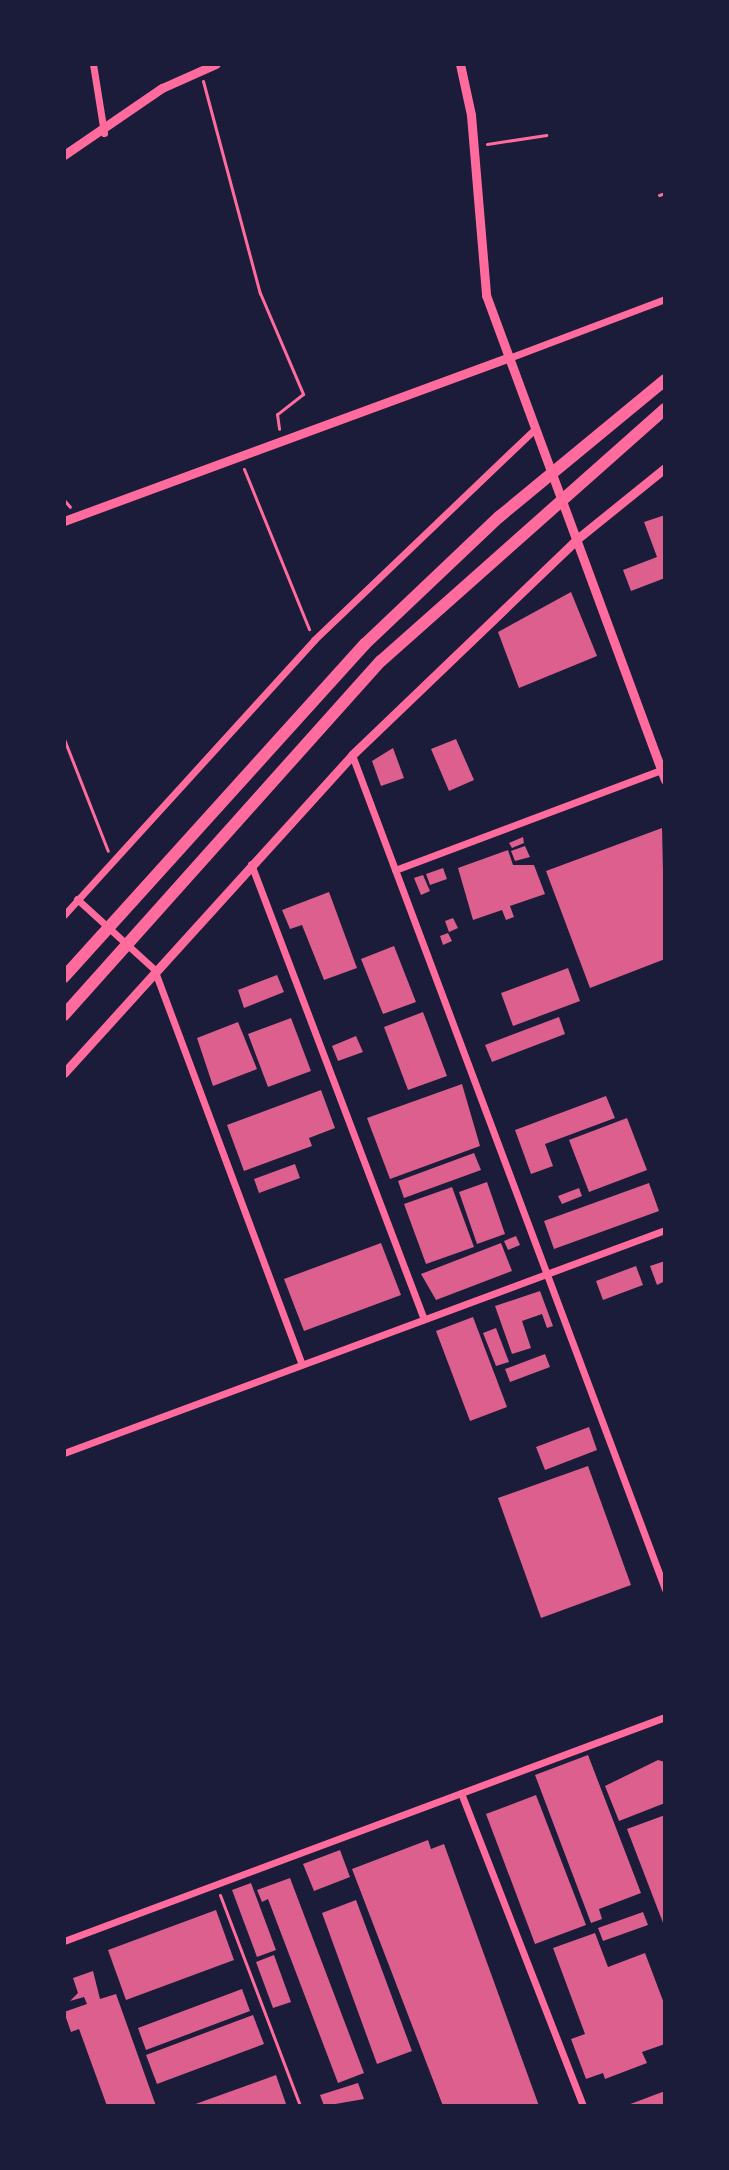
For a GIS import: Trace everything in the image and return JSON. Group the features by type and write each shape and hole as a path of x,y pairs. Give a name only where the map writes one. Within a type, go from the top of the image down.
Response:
{"highway":[{"path":"64,977 365,644 499,517 665,380"},
{"path":"64,1015 381,661 665,409"}],"street":[{"path":"93,64 104,133"},
{"path":"64,155 104,133 162,88 216,64"},
{"path":"395,870 664,772 572,525 505,359 481,266 473,147 460,64"},
{"path":"64,521 665,299"},
{"path":"64,915 111,858 314,640 534,430"},
{"path":"64,1073 154,969 352,755 577,539 665,468"},
{"path":"352,755 665,1589"},
{"path":"251,862 424,1319"},
{"path":"77,899 154,969 302,1364"},
{"path":"64,1453 665,1230"},
{"path":"64,1941 665,1717"},
{"path":"461,1793 583,2106"}],"path":[{"path":"200,70 260,293 303,394 277,414 282,441"},
{"path":"473,147 546,135"},
{"path":"659,195 665,193"},
{"path":"239,457 314,640"},
{"path":"64,739 111,858"},
{"path":"216,1884 300,2106"}],"building":[{"path":"665,515 665,578 631,591 623,570 657,557 644,522"},
{"path":"571,592 597,656 519,688 498,632"},
{"path":"456,739 474,780 449,791 431,749"},
{"path":"393,748 404,778 381,786 372,761"},
{"path":"662,828 665,959 590,988 546,871"},
{"path":"523,837 524,843 512,848 509,843"},
{"path":"525,846 530,857 515,861 511,851"},
{"path":"508,850 513,865 534,865 545,894 510,906 514,917 506,920 502,910 473,920 458,868"},
{"path":"443,868 447,879 430,885 426,874"},
{"path":"423,875 430,891 421,895 414,878"},
{"path":"329,892 357,968 324,980 302,925 290,929 282,910"},
{"path":"453,918 458,928 449,932 445,921"},
{"path":"448,933 452,941 443,945 440,936"},
{"path":"394,946 416,1002 383,1014 361,959"},
{"path":"568,968 580,1001 513,1026 501,993"},
{"path":"277,975 284,992 244,1008 238,990"},
{"path":"423,1012 447,1076 408,1090 384,1027"},
{"path":"559,1017 565,1034 492,1062 485,1045"},
{"path":"291,1018 311,1071 268,1087 248,1034"},
{"path":"238,1022 257,1069 213,1086 197,1038"},
{"path":"356,1036 363,1052 338,1061 332,1046"},
{"path":"462,1084 480,1146 390,1179 367,1118"},
{"path":"321,1090 335,1128 309,1138 312,1146 244,1171 227,1125"},
{"path":"606,1096 615,1118 545,1144 553,1166 531,1174 515,1130"},
{"path":"627,1118 647,1170 589,1192 569,1140"},
{"path":"474,1153 481,1170 404,1198 398,1181"},
{"path":"295,1164 300,1178 259,1193 254,1179"},
{"path":"487,1182 505,1234 477,1244 459,1192"},
{"path":"649,1183 659,1211 554,1249 544,1221"},
{"path":"452,1187 474,1247 426,1264 404,1204"},
{"path":"579,1188 582,1196 562,1204 558,1196"},
{"path":"516,1236 520,1245 508,1250 504,1241"},
{"path":"381,1243 401,1295 304,1331 284,1279"},
{"path":"501,1243 512,1271 436,1300 421,1274"},
{"path":"665,1261 665,1281 657,1285 650,1266"},
{"path":"636,1266 643,1285 603,1300 596,1281"},
{"path":"540,1291 553,1326 547,1328 542,1314 522,1321 531,1348 512,1354 495,1306"},
{"path":"473,1317 507,1407 470,1421 436,1331"},
{"path":"496,1328 509,1362 496,1366 483,1333"},
{"path":"545,1354 550,1367 510,1382 505,1369"},
{"path":"589,1427 597,1450 545,1470 536,1447"},
{"path":"588,1466 631,1585 541,1618 498,1498"},
{"path":"588,1755 641,1893 599,1909 602,1919 591,1923 535,1775"},
{"path":"658,1760 665,1762 665,1803 619,1821 605,1786"},
{"path":"536,1795 586,1925 535,1944 486,1814"},
{"path":"665,1815 665,1928 627,1829"},
{"path":"428,1840 431,1849 444,1844 539,2106 443,2106 352,1869"},
{"path":"340,1850 350,1877 314,1891 303,1864"},
{"path":"290,1878 364,2073 338,2083 268,1899 262,1902 257,1890"},
{"path":"251,1883 276,1950 257,1957 232,1890"},
{"path":"356,1900 412,2051 377,2064 322,1913"},
{"path":"216,1910 234,1960 126,2000 108,1950"},
{"path":"643,1912 648,1925 603,1941 598,1928"},
{"path":"595,1933 608,1967 645,1953 665,2006 665,2044 642,2052 647,2063 605,2079 603,2073 586,2079 571,2039 585,2034 553,1948"},
{"path":"274,1955 291,2002 273,2008 256,1962"},
{"path":"93,1971 100,1999 116,1994 156,2106 107,2106 79,2029 71,2032 64,2012 87,2004 84,1997 70,2001 78,1993 73,1978"},
{"path":"242,1989 250,2011 146,2050 138,2028"},
{"path":"253,2015 264,2044 157,2084 146,2055"},
{"path":"276,2075 286,2104 190,2106"},
{"path":"358,2083 364,2099 324,2106 320,2095"},
{"path":"665,2091 665,2106 625,2106"}]}
